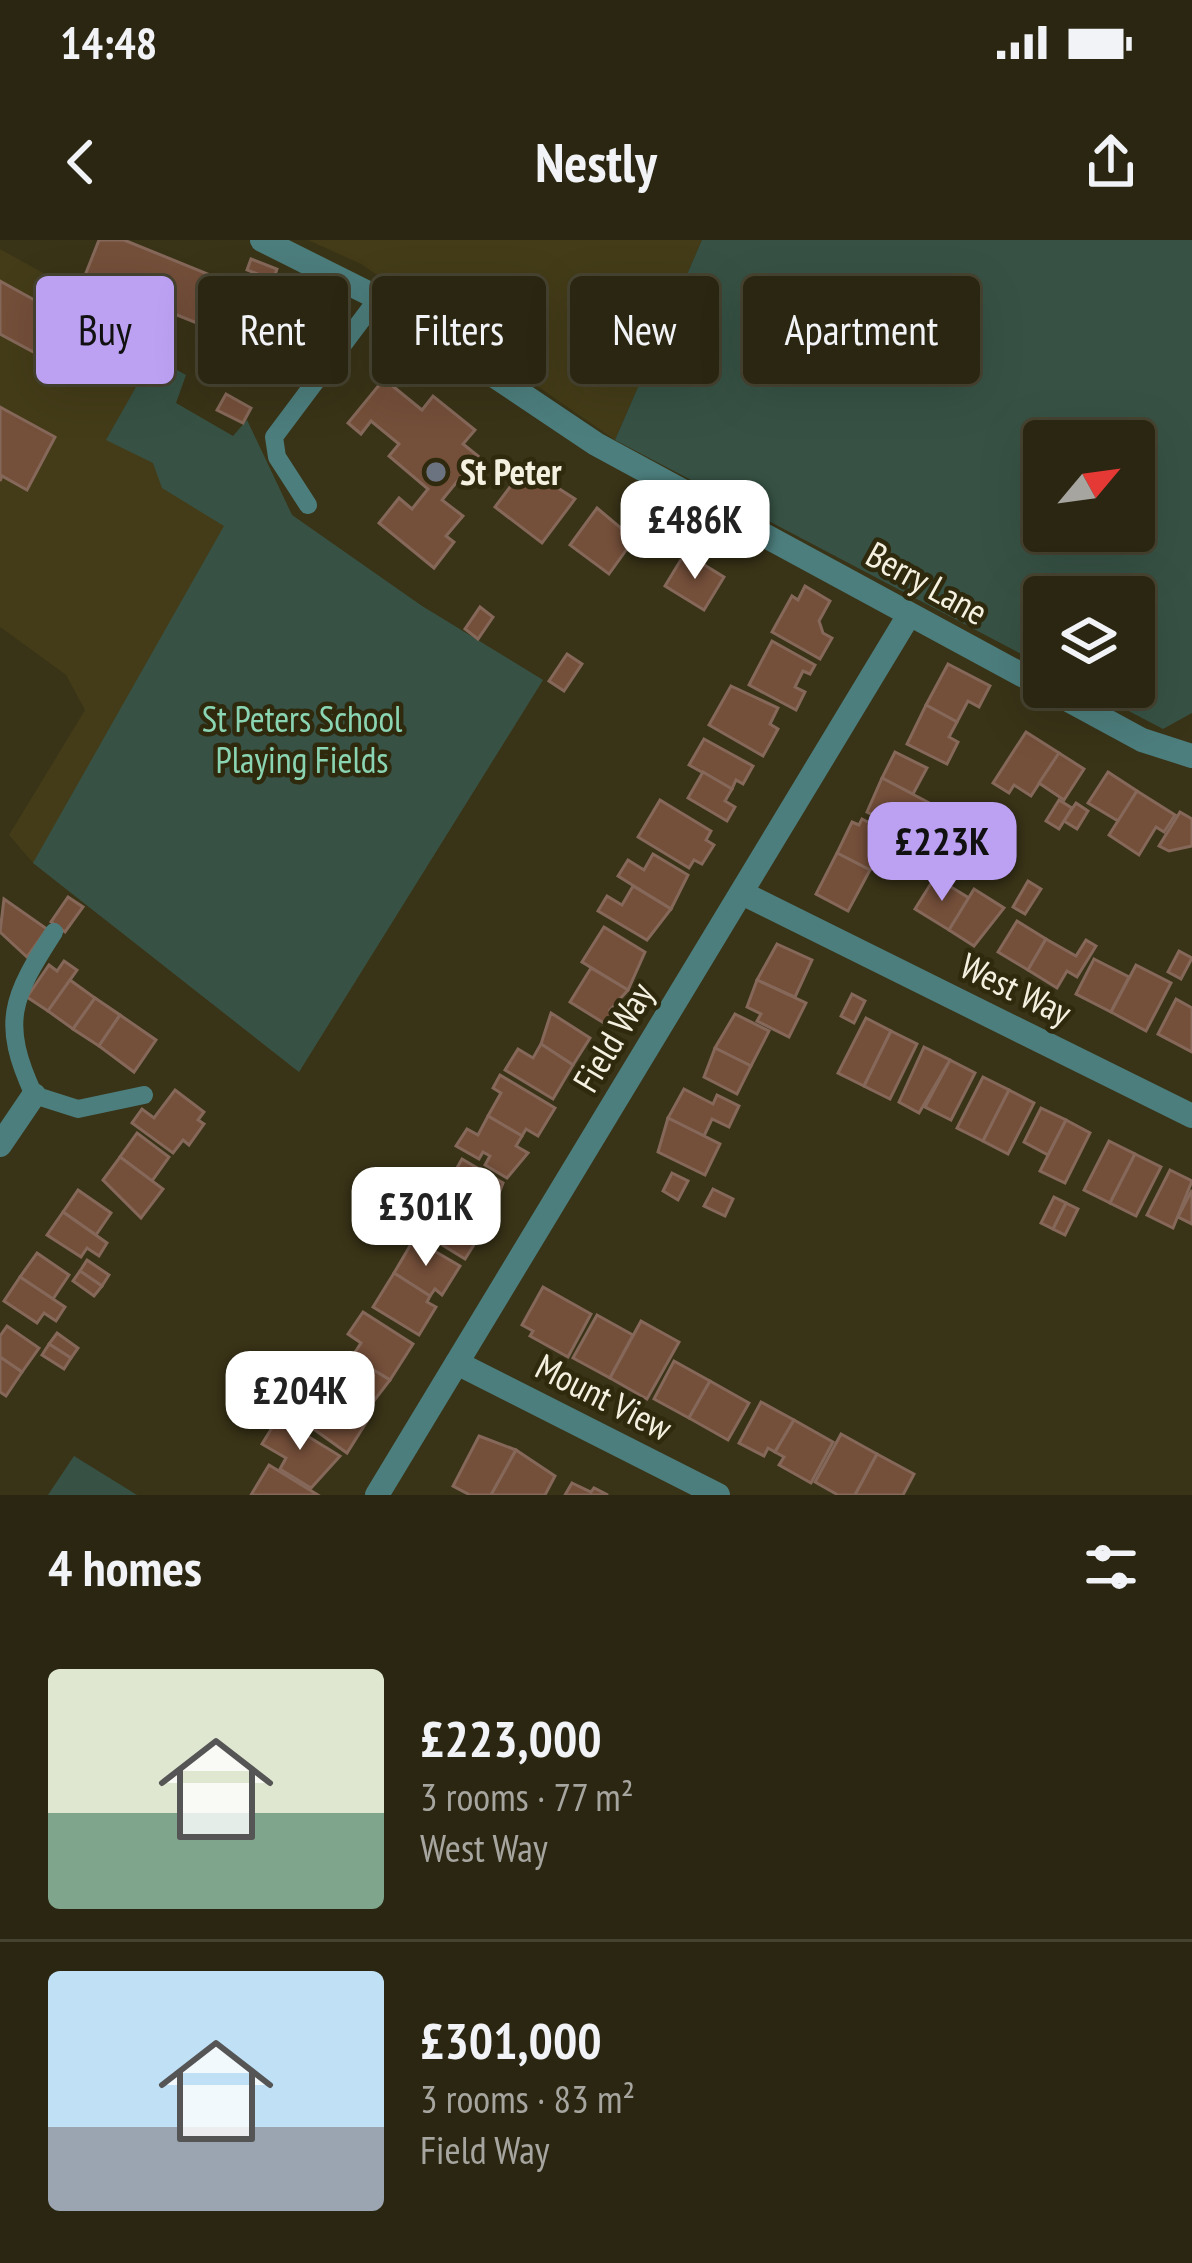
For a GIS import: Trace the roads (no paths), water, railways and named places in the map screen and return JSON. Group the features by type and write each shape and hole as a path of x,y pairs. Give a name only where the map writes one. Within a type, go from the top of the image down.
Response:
{"street":[{"name":"Berry Lane","path":"262,240 372,295"},
{"name":"Berry Lane","path":"506,384 596,444 909,615 1142,740 1192,756"},
{"name":"Field Way","path":"377,1495 909,615"},
{"name":"West Way","path":"744,894 1192,1116"},
{"path":"0,1144 34,1095"},
{"name":"Mount View","path":"457,1363 718,1495"}],"lane":[{"path":"308,505 277,457 274,437 372,306"},
{"path":"54,932 16,990 8,1023 16,1064 34,1095 78,1109 145,1095"}],"place":[{"name":"St Peter","path":"436,472"}],"park label":[{"name":"St Peters School Playing Fields","path":"302,740"}]}
